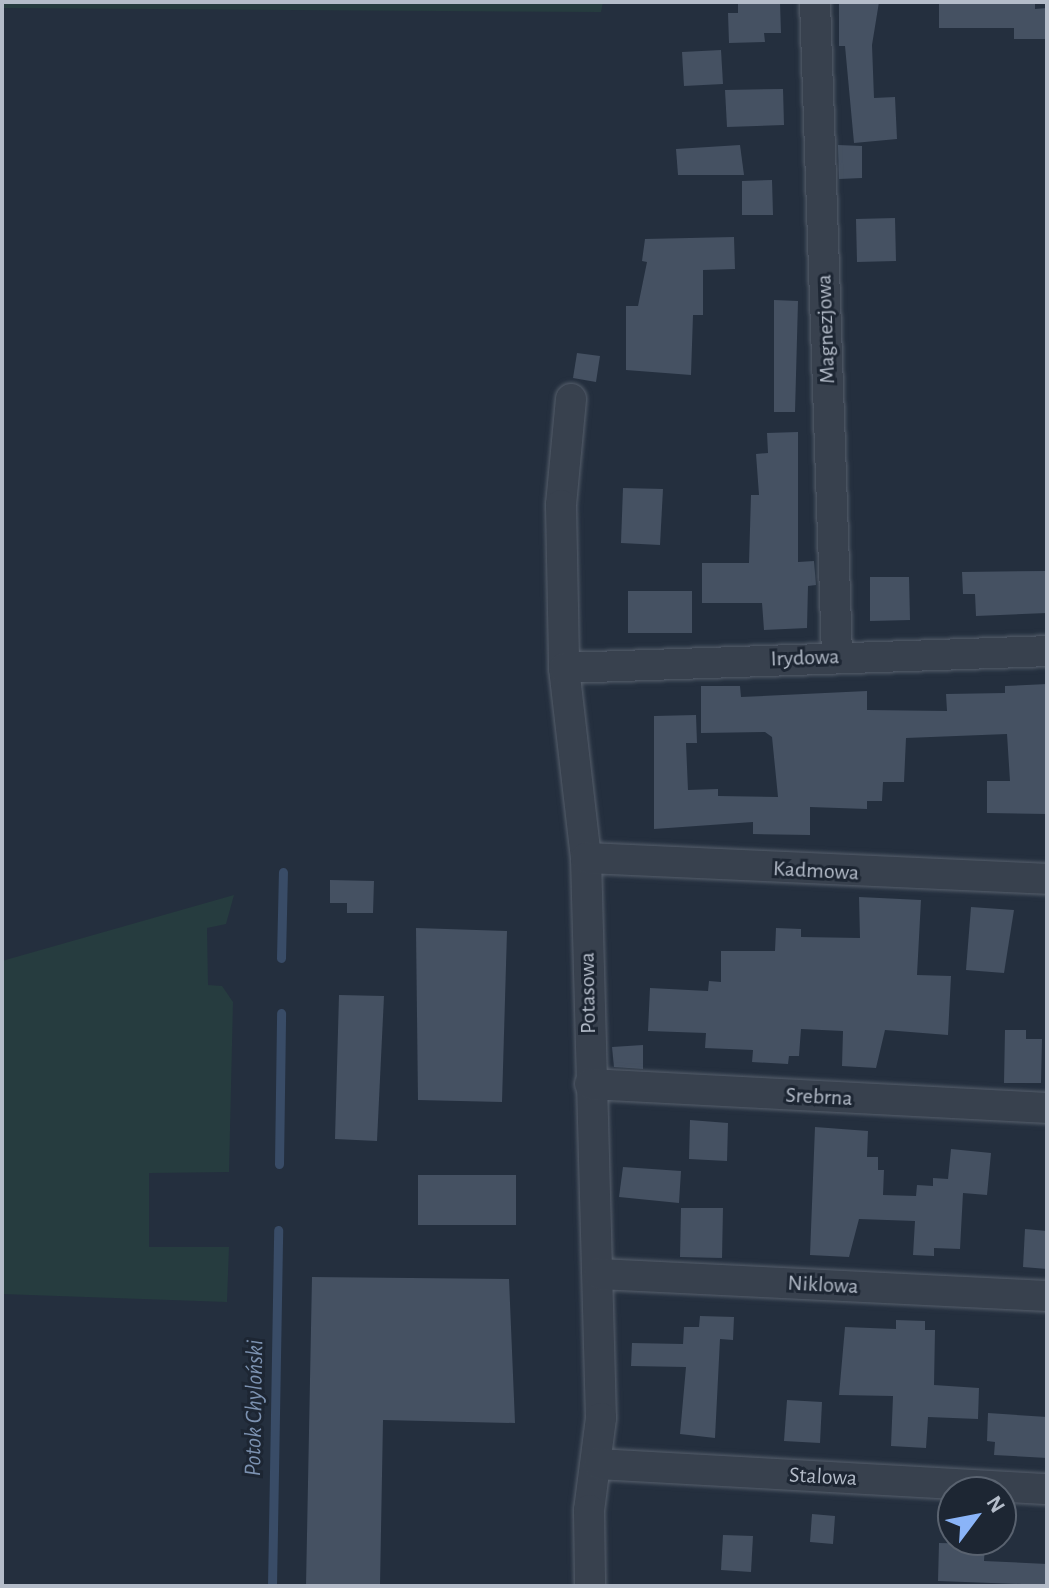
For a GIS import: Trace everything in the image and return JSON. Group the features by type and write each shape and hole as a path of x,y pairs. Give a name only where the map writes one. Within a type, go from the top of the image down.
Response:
{"street":[{"name":"Magnezjowa","path":"815,2 837,656"},
{"name":"Potasowa","path":"571,399 561,505 564,668 586,858 590,1084 599,1274 599,1464 589,1510 590,1586"},
{"name":"Irydowa","path":"564,668 1047,651"},
{"name":"Kadmowa","path":"586,858 1047,879"},
{"name":"Srebrna","path":"590,1084 1047,1108"},
{"name":"Niklowa","path":"599,1274 1047,1296"},
{"name":"Stalowa","path":"599,1464 1047,1489"}],"green space":[{"path":"2,2 603,2 601,12 2,8"},
{"path":"234,895 226,924 207,928 208,985 222,986 233,1002 229,1172 149,1173 149,1247 229,1247 227,1302 2,1294 2,961"}],"building":[{"path":"738,2 780,2 781,33 764,33 765,42 729,43 728,13 738,13"},
{"path":"839,2 879,2 872,45 874,98 895,97 897,139 854,143 845,46 839,46"},
{"path":"939,2 1035,2 1035,9 1047,8 1047,39 1014,39 1014,28 939,28"},
{"path":"721,50 723,84 684,86 682,52"},
{"path":"783,89 784,125 727,127 725,90"},
{"path":"740,145 744,175 678,175 676,149"},
{"path":"838,145 862,146 862,178 839,179"},
{"path":"772,180 773,215 742,215 742,181"},
{"path":"895,218 896,261 857,262 856,219"},
{"path":"734,237 735,269 703,270 703,315 693,315 691,375 626,370 626,306 638,306 647,262 642,261 645,239"},
{"path":"774,300 798,301 795,412 774,412"},
{"path":"577,353 600,356 596,382 573,378"},
{"path":"798,432 798,562 814,561 816,585 808,586 807,628 764,630 762,603 702,603 702,563 749,563 751,495 759,495 756,454 768,453 767,433"},
{"path":"623,488 663,489 660,545 621,543"},
{"path":"1047,571 1047,613 976,616 975,594 963,594 962,572"},
{"path":"870,577 909,577 910,620 870,621"},
{"path":"628,591 692,591 692,633 628,633"},
{"path":"1047,684 1047,814 987,813 987,781 1010,781 1007,734 906,738 904,782 883,782 882,801 867,801 867,809 810,807 810,835 753,834 753,822 654,829 654,716 696,715 697,743 686,743 688,790 718,789 718,796 778,797 772,737 765,732 701,733 701,686 740,686 741,697 867,691 867,710 947,711 946,694 1005,693 1005,686"},
{"path":"330,880 374,881 373,913 347,913 347,903 330,903"},
{"path":"859,897 921,900 917,975 951,976 948,1035 885,1030 876,1068 842,1066 843,1031 801,1029 799,1056 789,1056 788,1064 752,1062 753,1050 705,1048 706,1033 648,1031 650,988 708,991 709,981 721,982 721,951 775,951 776,928 801,929 801,937 860,938"},
{"path":"971,907 1014,910 1004,973 966,970"},
{"path":"416,928 507,931 502,1102 418,1100"},
{"path":"339,995 384,996 377,1141 335,1139"},
{"path":"1005,1030 1026,1030 1026,1039 1042,1039 1041,1083 1004,1083"},
{"path":"643,1045 643,1069 614,1067 612,1047"},
{"path":"690,1120 728,1123 727,1161 689,1159"},
{"path":"815,1127 868,1131 867,1157 878,1157 878,1170 884,1170 883,1195 916,1196 917,1185 933,1186 933,1178 948,1179 951,1149 991,1153 987,1195 963,1193 960,1249 934,1248 934,1256 913,1255 915,1221 859,1219 849,1257 810,1255"},
{"path":"623,1167 681,1171 679,1203 619,1197"},
{"path":"418,1175 516,1175 516,1225 418,1225"},
{"path":"681,1208 723,1208 722,1258 680,1257"},
{"path":"1025,1229 1047,1231 1047,1269 1023,1267"},
{"path":"312,1277 509,1279 515,1423 383,1420 380,1586 306,1586"},
{"path":"700,1316 734,1317 733,1340 720,1339 715,1438 680,1434 686,1367 631,1366 632,1343 683,1344 684,1327 699,1327"},
{"path":"896,1320 925,1321 925,1330 935,1330 934,1385 979,1388 978,1419 928,1417 926,1448 891,1446 893,1396 839,1395 845,1327 896,1329"},
{"path":"787,1400 822,1402 820,1443 784,1441"},
{"path":"988,1413 1047,1417 1047,1458 994,1455 995,1442 987,1441"},
{"path":"812,1514 835,1516 833,1544 810,1542"},
{"path":"723,1535 753,1536 751,1572 721,1570"},
{"path":"939,1556 984,1556 984,1561 1047,1564 1047,1585 938,1581"}],"waterway":[{"name":"Potok Chyloński","path":"281,958 283,872"},
{"name":"Potok Chyloński","path":"279,1164 281,1013"},
{"name":"Potok Chyloński","path":"272,1586 278,1230"}]}
